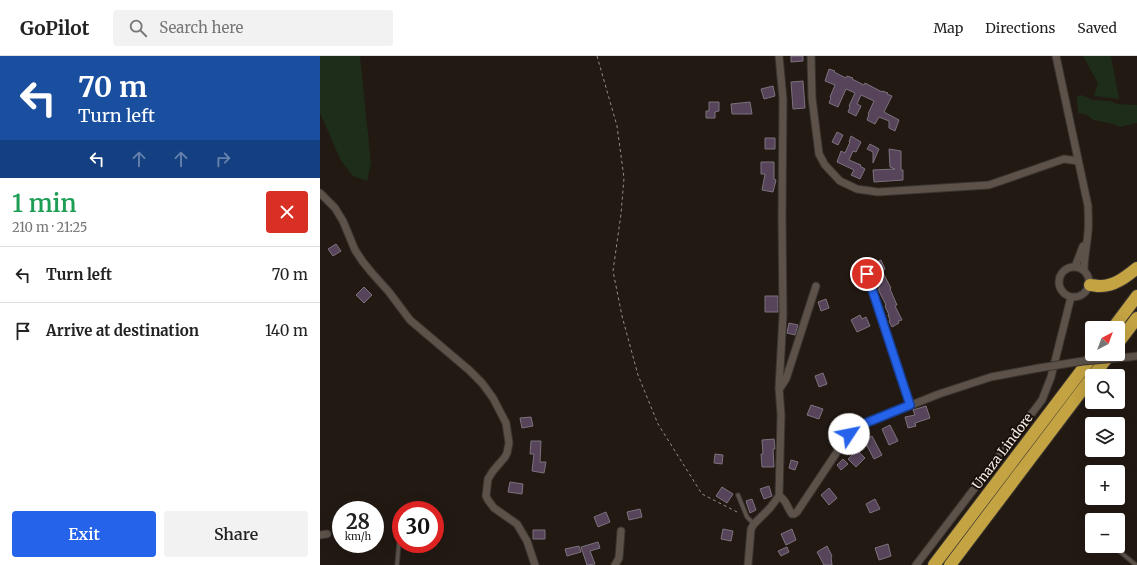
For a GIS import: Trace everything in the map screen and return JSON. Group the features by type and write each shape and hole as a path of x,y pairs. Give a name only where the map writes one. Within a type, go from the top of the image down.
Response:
{"highway":[{"path":"1090,285 1100,287 1112,284 1127,277 1137,268"},
{"path":"1118,321 1137,296"},
{"path":"1125,334 1137,318"},
{"name":"Unaza Lindore","path":"934,565 1089,361"},
{"name":"Unaza Lindore","path":"1098,369 1105,361"},
{"name":"Unaza Lindore","path":"950,565 1085,386"}],"street":[{"path":"748,565 751,529 779,496 783,99 779,56"},
{"path":"811,56 812,98 819,154 825,165 840,181 857,189 878,192 989,185 1064,158 1078,161"},
{"path":"1056,56 1088,206 1089,229 1084,258 1084,270"},
{"path":"320,193 335,208 343,222 355,250 363,262 389,292 410,320 482,383 497,405 506,423 508,443 507,453 488,479 486,496 494,508 518,524 527,541 535,565"},
{"path":"1075,267 1089,229"},
{"path":"1070,267 1084,270 1090,279 1088,289 1081,296 1076,298 1066,296 1062,292 1059,283 1062,273 1070,267"},
{"path":"780,388 786,379 816,286"},
{"path":"916,565 1042,400 1051,377 1071,298"},
{"path":"779,496 786,502 789,512 792,514 797,512 849,434 855,428 910,405 991,377 1083,361 1137,356"},
{"path":"615,565 619,558 621,531"}],"lane":[{"path":"862,260 910,405"},
{"path":"738,495 747,517 754,524"},
{"path":"397,565 398,553"},
{"path":"1119,553 1136,565"}],"path":[{"path":"597,56 617,126 624,178 621,214 613,271 622,316 638,375 658,424 702,494 747,517"}],"green space":[{"path":"320,56 360,56 371,163 367,181 353,176 341,161 320,113"},
{"path":"1083,56 1111,56 1119,99 1094,96 1098,83"},
{"path":"1081,95 1092,100 1111,101 1117,104 1137,105 1137,123 1120,127 1093,120 1087,115 1078,113 1077,97"}],"building":[{"path":"791,56 803,56 803,61 791,62"},
{"path":"829,69 846,78 847,76 853,78 852,79 864,85 865,83 892,96 884,112 899,120 895,131 889,128 889,121 879,117 875,124 867,120 874,101 861,95 857,104 861,106 856,116 848,112 855,93 846,89 838,107 829,103 835,85 825,81"},
{"path":"803,81 805,108 793,109 791,82"},
{"path":"773,86 775,96 764,99 761,89"},
{"path":"709,102 719,102 719,111 715,112 715,118 706,118 706,111 709,111"},
{"path":"750,102 752,114 732,114 731,104"},
{"path":"837,132 843,135 838,145 832,142"},
{"path":"851,136 861,142 856,152 853,151 849,160 861,165 860,166 865,169 860,179 851,175 854,170 837,162 841,151 845,153"},
{"path":"765,138 775,138 775,149 765,149"},
{"path":"870,144 879,149 873,163 873,152 867,149"},
{"path":"889,149 901,151 901,170 903,170 903,180 874,182 873,170 895,169 890,167"},
{"path":"761,162 774,162 774,179 776,180 773,192 762,190 765,174 761,174"},
{"path":"336,244 341,251 333,256 328,249"},
{"path":"881,260 885,269 882,271 891,288 890,289 897,305 895,306 902,320 898,321 899,323 892,327 889,321 886,305 878,289 880,289 877,284 879,283 871,265"},
{"path":"364,287 372,295 364,303 356,295"},
{"path":"765,296 778,296 778,312 765,312"},
{"path":"826,299 829,308 821,311 818,302"},
{"path":"860,315 862,319 866,317 870,326 857,332 851,320"},
{"path":"789,323 798,325 795,335 787,333"},
{"path":"823,373 827,384 819,387 815,376"},
{"path":"811,405 823,409 819,419 807,415"},
{"path":"926,406 930,418 915,423 916,426 908,428 905,417 915,415 913,410"},
{"path":"531,417 533,426 522,428 520,418"},
{"path":"890,425 898,441 889,445 882,429"},
{"path":"872,436 882,455 874,459 864,440"},
{"path":"774,439 774,467 762,467 762,440"},
{"path":"531,441 541,441 540,462 546,462 544,473 532,471 534,454 530,454"},
{"path":"857,450 865,458 856,467 848,459"},
{"path":"715,454 723,455 722,464 714,463"},
{"path":"843,459 848,464 841,470 837,465"},
{"path":"791,460 798,462 795,470 789,468"},
{"path":"510,482 523,484 522,494 508,492"},
{"path":"769,486 772,496 764,499 760,489"},
{"path":"722,487 733,494 727,503 716,496"},
{"path":"829,488 837,498 829,505 821,495"},
{"path":"752,499 756,510 750,513 746,501"},
{"path":"875,499 880,509 870,513 866,504"},
{"path":"640,509 642,517 629,520 627,512"},
{"path":"606,512 610,522 598,527 594,517"},
{"path":"723,529 733,531 731,541 721,539"},
{"path":"792,529 796,540 786,545 781,534"},
{"path":"533,530 545,530 545,539 533,539"},
{"path":"598,542 600,548 590,551 595,564 587,565 581,547"},
{"path":"888,544 891,556 879,560 875,548"},
{"path":"579,546 581,552 567,556 565,549"},
{"path":"827,546 832,556 832,565 824,565 817,552"},
{"path":"787,547 789,552 781,556 778,551"}],"route":[{"path":"849,434 861,425 910,405 867,274"}]}
